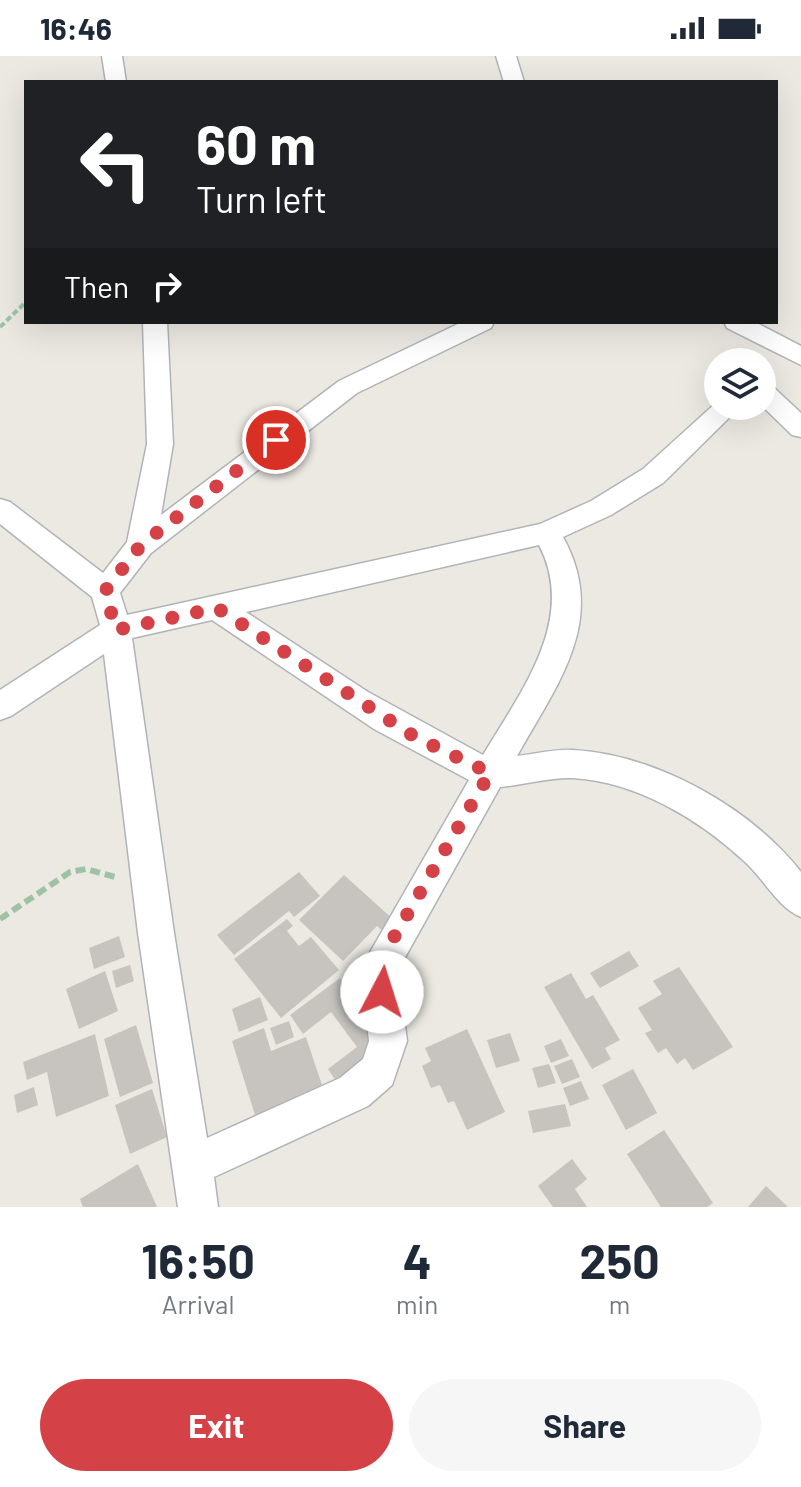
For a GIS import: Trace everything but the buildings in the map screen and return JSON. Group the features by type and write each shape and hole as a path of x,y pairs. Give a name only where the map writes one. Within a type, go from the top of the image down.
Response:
{"street":[{"path":"112,56 116,80"},
{"path":"506,56 513,80"},
{"path":"141,545 160,444 155,324"},
{"path":"105,591 141,545 348,387 478,324"},
{"path":"740,324 800,355"},
{"path":"776,370 800,355"},
{"path":"776,404 801,428"},
{"path":"0,707 116,630 546,533 601,508 641,485 714,420"},
{"path":"0,509 105,591 116,630 198,1207"},
{"path":"192,1166 354,1092 378,1071 388,1041 379,968 547,674 569,605 569,584 563,561 546,533"},
{"path":"217,608 415,737 490,773 552,764 576,764 607,769 652,785 702,810 754,846 801,900"}],"path":[{"path":"0,327 24,304"},
{"path":"0,919 78,869 150,885"}],"route":[{"path":"276,440 141,545 105,591 116,630 217,608 415,737 490,773 390,944 379,968 382,992"}]}
